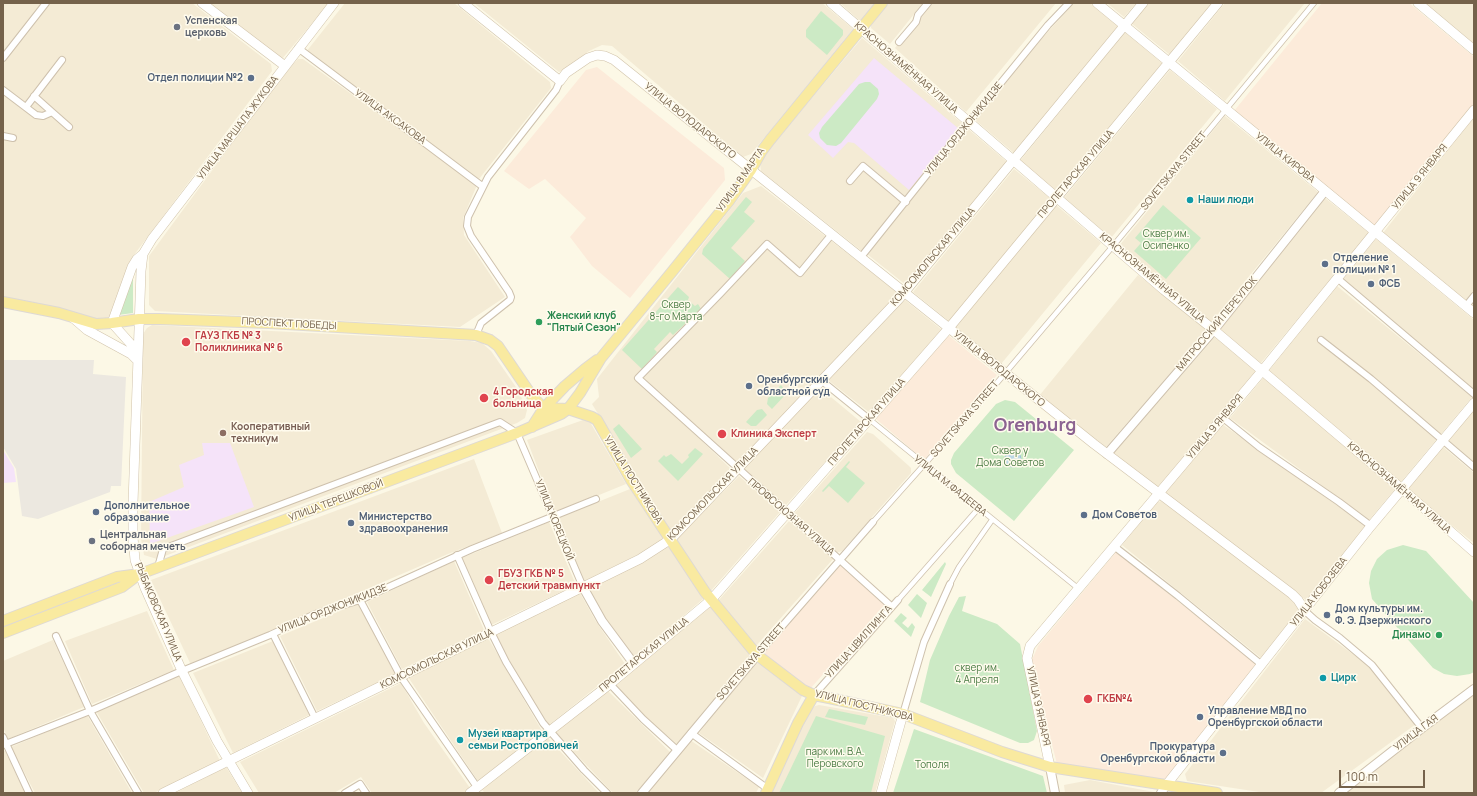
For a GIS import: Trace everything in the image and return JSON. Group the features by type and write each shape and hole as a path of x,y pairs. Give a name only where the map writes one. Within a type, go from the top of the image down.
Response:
{"main road":[{"path":"202,3 285,66"},
{"name":"УЛИЦА МАРШАЛА ЖУКОВА","path":"139,319 140,280 144,254 152,239 334,3"},
{"path":"463,3 560,81"},
{"name":"КРАСНОЗНАМЁННАЯ УЛИЦА","path":"831,3 1182,305 1214,330 1402,489 1474,552"},
{"name":"УЛИЦА 8 МАРТА","path":"568,409 580,393 601,358 729,201 770,140 882,3"},
{"name":"УЛИЦА КИРОВА","path":"1097,3 1474,313"},
{"name":"КОМСОМОЛЬСКАЯ УЛИЦА","path":"163,793 640,559 671,539 905,292 1143,3"},
{"name":"ПРОЛЕТАРСКАЯ УЛИЦА","path":"470,793 610,684 711,600 949,328 1218,3"},
{"path":"1418,3 1474,50"},
{"name":"УЛИЦА ВОЛОДАРСКОГО","path":"560,81 566,73 588,58 597,55 605,56 614,60 1107,454 1292,594 1305,610"},
{"name":"УЛИЦА 9 ЯНВАРЯ","path":"1050,767 1027,658 1030,646 1262,371 1474,110"},
{"name":"УЛИЦА МАРШАЛА ЖУКОВА","path":"112,324 128,277 137,260 144,254"},
{"name":"ПРОСПЕКТ ПОБЕДЫ","path":"3,302 60,313 96,324 112,324 139,319 262,322 476,335 490,340 498,346 532,396 544,408 551,420"},
{"path":"72,317 87,330 138,356"},
{"name":"РЫБАКОВСКАЯ УЛИЦА","path":"139,319 133,537 136,560 140,574 182,671 228,761 248,793"},
{"path":"112,324 138,356"},
{"name":"УЛИЦА 8 МАРТА","path":"544,408 570,382 601,358"},
{"name":"УЛИЦА КОБОЗЕВА","path":"1164,789 1371,526 1442,439 1474,403"},
{"path":"532,427 544,408 568,409"},
{"name":"УЛИЦА ТЕРЕШКОВОЙ","path":"3,621 117,577 140,574 158,568 551,420 568,409"},
{"name":"УЛИЦА ПОСТНИКОВА","path":"568,409 592,416 597,420 631,480 711,600 757,655 803,690 814,694 903,714 1002,752 1050,767 1164,789 1217,793"},
{"name":"УЛИЦА ТЕРЕШКОВОЙ","path":"3,633 122,587 140,574"},
{"name":"УЛИЦА ЦВИЛЛИНГА","path":"767,791 798,723 814,694"},
{"path":"881,793 903,714"}],"street":[{"path":"3,58 46,3"},
{"path":"900,42 916,22 918,15 928,3"},
{"name":"УЛИЦА ОРДЖОНИКИДЗЕ","path":"861,258 968,122 1048,25 1069,3"},
{"name":"SOVETSKAYA STREET","path":"642,793 757,655 840,560 846,551 925,465 1005,373 1113,246 1314,3"},
{"name":"УЛИЦА АКСАКОВА","path":"298,48 482,186"},
{"path":"26,107 62,60"},
{"path":"476,335 481,323 510,300 511,297 468,231 468,218 482,186 488,177 556,90 560,81"},
{"path":"3,90 36,116 43,116 52,112"},
{"path":"34,96 69,127"},
{"path":"3,136 13,138"},
{"path":"850,181 863,166 906,202"},
{"name":"МАТРОССКИЙ ПЕРЕУЛОК","path":"1107,454 1214,330 1325,191"},
{"name":"ПРОФСОЮЗНАЯ УЛИЦА","path":"832,234 800,273 767,244 638,378 787,514 891,606"},
{"path":"1337,278 1474,394"},
{"path":"1466,306 1474,296"},
{"path":"1321,340 1371,379 1474,467"},
{"name":"УЛИЦА М.ФАДЕЕВА","path":"822,381 978,509 1079,589"},
{"path":"1222,418 1371,526"},
{"path":"158,568 163,549 500,422 517,433"},
{"name":"УЛИЦА КОРЕЦКОЙ","path":"517,433 553,516 567,553 583,587 602,621 634,664"},
{"name":"УЛИЦА ОРДЖОНИКИДЗЕ","path":"4,745 90,711 273,634 315,614 360,600 458,555 596,499"},
{"name":"УЛИЦА ЦВИЛЛИНГА","path":"814,694 978,509"},
{"path":"903,714 924,642 950,584 959,567 992,520"},
{"path":"1115,547 1178,596 1262,665"},
{"path":"458,555 491,632 526,696 549,731 606,793"},
{"path":"360,600 400,677 478,787"},
{"name":"УЛИЦА ВОЛОДАРСКОГО","path":"1305,610 1315,620 1340,638 1372,665 1422,728"},
{"path":"273,634 315,718"},
{"path":"56,636 90,711 138,793"},
{"path":"610,684 643,719 677,750"},
{"name":"УЛИЦА ГАЯ","path":"1339,793 1474,689"},
{"path":"691,733 767,791"},
{"path":"3,737 4,745 29,793"},
{"path":"1050,767 1055,793"},
{"path":"345,793 360,784 366,793"}],"shaded area":[{"path":"3,3 192,3 271,64 272,71 134,255 109,318 97,320 3,297"},
{"path":"209,3 329,3 282,59"},
{"path":"345,3 454,3 550,82 551,88 479,179 306,52"},
{"path":"474,3 822,3 853,29 751,154 743,157 612,46 602,45 589,51 567,69 559,72"},
{"path":"840,3 876,3 863,20 859,20"},
{"path":"887,3 923,3 890,44 871,28 871,22"},
{"path":"932,3 1056,3 966,112 895,48"},
{"path":"1074,3 1090,3 1118,26 1014,153 974,119 1018,65"},
{"path":"1107,3 1136,3 1124,17"},
{"path":"1147,3 1213,3 1170,55 1131,23"},
{"path":"1225,3 1305,3 1225,101 1178,61"},
{"path":"1322,3 1409,3 1474,57 1474,104 1375,226 1234,111"},
{"path":"1425,3 1474,3 1474,44"},
{"path":"1125,32 1162,63 1056,191 1020,161"},
{"path":"862,38 964,125 863,252 761,171 760,164 761,159"},
{"path":"874,58 959,129 909,190 854,143 848,142 833,158 808,135"},
{"path":"298,59 303,59 477,185 463,218 464,235 505,297 460,327 155,311 149,305 149,256 281,77"},
{"path":"597,67 724,168 725,180 630,298 592,266 570,237 586,218 545,179 529,189 504,171 586,70"},
{"path":"1170,70 1217,109 1111,238 1064,198"},
{"path":"1225,116 1318,192 1211,323 1119,246"},
{"path":"1474,117 1474,291 1466,301 1383,233"},
{"path":"967,128 1007,162 906,285 867,254"},
{"path":"1014,169 1051,199 950,322 913,292"},
{"path":"761,186 898,293 737,464 638,375 634,376 731,469 671,532 592,404 599,397 597,379 743,193"},
{"path":"1325,198 1369,233 1260,364 1219,329"},
{"path":"1056,205 1101,243 1001,364 956,327"},
{"path":"1376,239 1474,320 1474,390 1342,279"},
{"path":"1138,275 1208,330 1106,447 1039,396"},
{"path":"1337,286 1472,397 1400,483 1268,372"},
{"path":"905,300 942,330 870,413 828,380"},
{"path":"152,325 470,341 482,343 491,351 518,390 527,410 525,418 517,423 157,559 144,555 141,539 143,334 147,328"},
{"path":"948,335 997,375 924,460 875,418"},
{"path":"1215,337 1257,371 1158,487 1114,453"},
{"path":"3,360 94,360 93,374 126,377 121,486 111,486 110,492 38,519 22,516 16,469 3,447"},
{"path":"1264,377 1395,489 1369,520 1230,418"},
{"path":"820,388 861,422 785,506 742,468"},
{"path":"1474,409 1474,463 1448,440"},
{"path":"583,420 590,422 626,484 555,513 527,440"},
{"path":"1222,424 1366,526 1307,601 1165,493"},
{"path":"867,432 873,434 909,466 911,468 911,473 842,551 836,553 794,516 794,514"},
{"path":"202,443 230,443 254,507 150,544 149,502 184,487 179,465 204,455"},
{"path":"1442,446 1474,473 1474,543 1406,489"},
{"path":"3,450 14,468 16,482 3,483"},
{"path":"474,459 502,533 448,554 191,665 151,580"},
{"path":"739,476 780,512 709,593 676,540"},
{"path":"630,489 663,538 651,548 584,581 558,518"},
{"path":"1161,501 1296,601 1300,609 1261,658 1122,545 1156,503"},
{"path":"790,520 834,558 755,647 718,601"},
{"path":"549,522 576,585 491,625 462,558"},
{"path":"669,546 703,599 634,658 606,619 588,589"},
{"path":"1116,552 1257,664 1166,780 1057,764 1031,662 1038,646"},
{"path":"454,561 484,630 402,669 367,602"},
{"path":"840,564 885,604 810,689 761,653"},
{"path":"580,593 595,620 625,664 549,725 525,690 495,634"},
{"path":"359,603 395,674 317,711 280,636"},
{"path":"709,605 750,655 677,744 645,717 614,684"},
{"path":"147,611 174,670 92,704 65,641"},
{"path":"1305,619 1373,669 1416,724 1321,793 1266,793 1187,781 1185,774"},
{"path":"488,638 542,731 478,781 408,677"},
{"path":"53,640 84,707 8,739 3,727 3,661"},
{"path":"273,641 309,715 233,753 193,673"},
{"path":"755,661 802,696 763,778 699,733"},
{"path":"179,675 220,761 154,793 144,793 96,711"},
{"path":"401,683 424,723 470,788 464,793 372,793 361,777 334,793 259,793 240,762"},
{"path":"607,690 670,752 636,793 613,793 554,731"},
{"path":"1474,694 1474,793 1345,793 1345,789"},
{"name":"парк им. В.А. Перовского","path":"819,705 893,718 895,721 875,793 770,793 809,713 815,706"},
{"path":"87,715 132,793 35,793 11,747"},
{"path":"547,737 599,793 485,793 481,789"},
{"path":"690,740 759,787 756,793 646,793"},
{"path":"3,751 5,751 25,793 3,793"},
{"path":"226,767 242,793 175,793"},
{"path":"1090,780 1154,793 1065,793 1064,785"}],"green space":[{"path":"821,11 843,30 843,35 827,55 806,37 806,30"},
{"path":"870,82 878,89 879,94 877,99 841,143 836,146 827,145 820,138 819,133 822,127 859,84"},
{"path":"746,197 752,202 744,212 755,221 731,248 745,261 730,279 702,254 703,249"},
{"name":"Сквер им. Осипенко","path":"1163,205 1201,238 1166,279 1134,251 1141,243 1135,238"},
{"path":"133,273 133,313 118,315"},
{"name":"Сквер 8-го Марта","path":"678,287 689,297 688,300 695,306 698,304 701,309 673,335 670,332 654,349 657,352 642,369 622,350"},
{"path":"781,385 786,394 772,409 767,404 768,398"},
{"name":"Сквер у Дома Советов","path":"1005,400 1015,402 1074,450 1014,521 956,473 951,464 954,453 996,404"},
{"path":"762,409 767,415 756,426 751,426 746,422 757,410"},
{"path":"619,424 642,449 631,458 613,429"},
{"path":"695,448 703,454 678,481 658,461 664,455 666,457 671,454 682,464"},
{"path":"849,461 850,462 846,467 865,483 848,503 829,486 823,492 822,491"},
{"name":"Динамо","path":"1403,545 1426,551 1474,603 1474,672 1457,676 1444,674 1433,668 1372,599 1369,583 1371,571 1377,559 1387,550"},
{"path":"945,562 946,564 931,597 922,590"},
{"path":"917,594 927,603 921,618 908,605"},
{"name":"сквер им. 4 Апреля","path":"966,596 962,611 997,624 1020,644 1037,731 1034,740 1028,743 1020,743 920,702 930,660 949,616 959,597"},
{"path":"901,613 907,618 902,623 908,628 912,623 915,627 911,637 894,621"},
{"path":"829,709 868,717 865,725 825,717"},
{"name":"парк им. В.А. Перовского","path":"816,716 885,736 871,793 779,793"},
{"name":"Тополя","path":"914,729 1043,776 1047,793 893,793"}],"water":[{"path":"1010,451 1016,451 1021,456 1019,465 1016,467 1010,467 1005,462 1005,456"}],"place":[{"name":"Успенская церковь","path":"177,27"},
{"name":"Отдел полиции №2","path":"251,78"},
{"name":"Наши люди","path":"1190,200"},
{"name":"Отделение полиции № 1","path":"1325,264"},
{"name":"ФСБ","path":"1371,284"},
{"name":"Женский клуб \"Пятый Сезон\"","path":"539,322"},
{"name":"ГАУЗ ГКБ № 3 Поликлиника № 6","path":"186,342"},
{"name":"Оренбургский областной суд","path":"749,386"},
{"name":"4 Городская больница","path":"484,398"},
{"name":"Кооперативный техникум","path":"223,433"},
{"name":"Клиника Эксперт","path":"722,434"},
{"name":"Дополнительное образование","path":"96,512"},
{"name":"Дом Советов","path":"1084,515"},
{"name":"Министерство здравоохранения","path":"351,523"},
{"name":"Центральная соборная мечеть","path":"92,541"},
{"name":"ГБУЗ ГКБ № 5 Детский травмпункт","path":"489,580"},
{"name":"Дом культуры им. Ф. Э. Дзержинского","path":"1327,615"},
{"name":"Динамо","path":"1439,635"},
{"name":"Цирк","path":"1323,678"},
{"name":"ГКБ№4","path":"1088,699"},
{"name":"Управление МВД по Оренбургской области","path":"1200,717"},
{"name":"Музей квартира семьи Ростроповичей","path":"460,740"},
{"name":"Прокуратура Оренбургской области","path":"1223,753"}],"district":[{"name":"Orenburg","path":"1035,426"}]}
